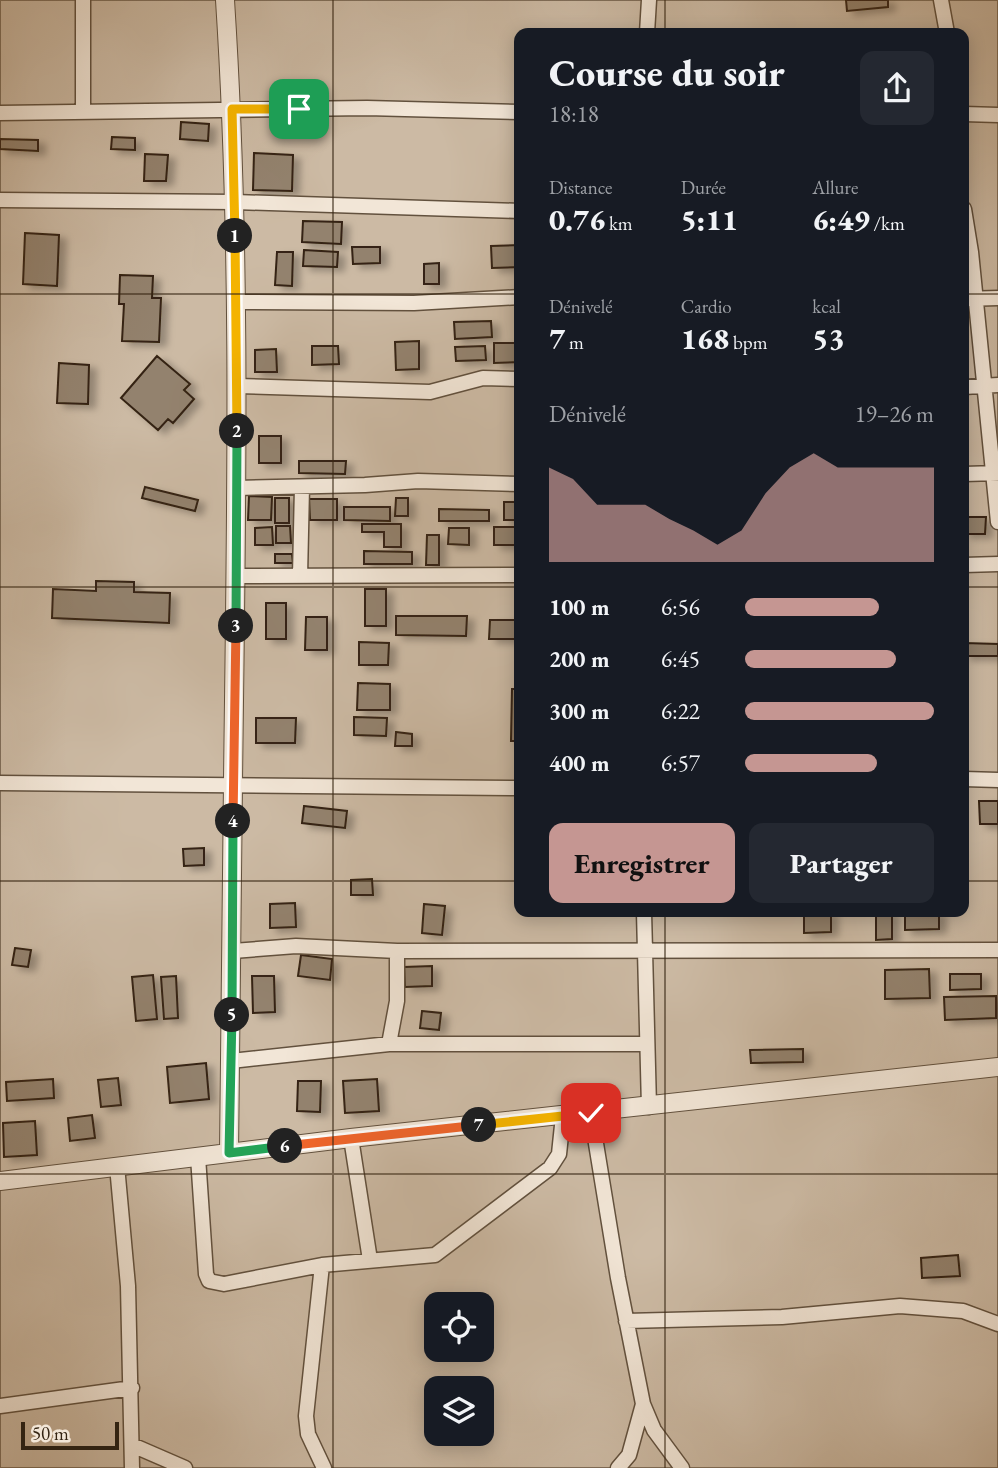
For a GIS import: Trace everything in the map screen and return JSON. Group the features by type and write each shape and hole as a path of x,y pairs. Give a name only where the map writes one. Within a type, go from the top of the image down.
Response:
{"street":[{"path":"83,0 83,112"},
{"path":"225,0 235,202 237,386 229,1153"},
{"path":"647,28 649,0"},
{"path":"942,0 946,28"},
{"path":"0,113 367,108 514,113"},
{"path":"969,114 998,115"},
{"path":"0,200 235,202 514,211"},
{"path":"235,302 414,303 514,297"},
{"path":"998,298 970,299 991,385 998,522"},
{"path":"237,386 430,392 483,378 514,379"},
{"path":"969,387 991,385"},
{"path":"969,474 996,473"},
{"path":"237,488 418,481 514,484"},
{"path":"300,576 302,487"},
{"path":"969,565 998,564"},
{"path":"237,576 514,575"},
{"path":"969,779 998,780"},
{"path":"0,783 514,788"},
{"path":"644,917 649,1107"},
{"path":"233,951 296,946 397,951 998,950"},
{"path":"389,1044 397,1001 397,951"},
{"path":"231,1061 389,1044 647,1044"},
{"path":"0,1181 351,1138 998,1067"},
{"path":"591,1113 626,1321 643,1404 654,1430 682,1468"},
{"path":"198,1157 206,1274 209,1281 224,1284 322,1265 435,1255 555,1161 559,1154 563,1116"},
{"path":"351,1138 370,1260"},
{"path":"117,1166 128,1286 132,1468"},
{"path":"322,1265 306,1416 308,1434 324,1468"},
{"path":"626,1321 782,1317 900,1306 963,1311 998,1324"},
{"path":"0,1406 132,1388"},
{"path":"618,1468 629,1455 643,1404"},
{"path":"131,1445 185,1468"}],"shaded area":[{"path":"0,0 998,0 998,1468 0,1468"}],"building":[{"path":"846,0 888,0 888,7 847,11"},
{"path":"181,122 209,124 208,141 180,139"},
{"path":"112,137 135,138 135,150 111,149"},
{"path":"0,139 38,140 38,151 0,149"},
{"path":"254,153 293,155 292,191 253,190"},
{"path":"145,154 168,155 166,181 144,181"},
{"path":"303,221 342,222 341,244 302,242"},
{"path":"25,233 59,235 57,286 23,284"},
{"path":"514,245 514,267 492,268 491,246"},
{"path":"352,247 380,247 380,263 353,264"},
{"path":"304,250 338,252 337,267 303,266"},
{"path":"277,252 293,252 292,286 275,285"},
{"path":"439,263 439,284 424,284 424,264"},
{"path":"120,275 153,276 152,298 161,298 159,342 122,341 124,304 119,304"},
{"path":"491,321 492,337 455,339 454,322"},
{"path":"419,341 419,369 396,370 395,342"},
{"path":"494,343 514,343 514,362 494,363"},
{"path":"312,346 338,346 339,364 312,365"},
{"path":"485,346 486,360 456,361 455,347"},
{"path":"276,349 277,372 255,372 255,350"},
{"path":"157,356 190,384 184,390 194,399 173,423 168,419 158,430 121,398"},
{"path":"59,363 89,365 88,404 57,403"},
{"path":"259,436 281,436 281,463 259,463"},
{"path":"299,461 346,461 345,474 299,473"},
{"path":"145,487 198,500 195,511 142,498"},
{"path":"249,496 272,497 271,520 248,520"},
{"path":"275,498 289,498 289,523 275,523"},
{"path":"396,498 408,498 408,516 395,516"},
{"path":"309,499 337,499 337,520 310,520"},
{"path":"504,502 514,502 514,520 504,520"},
{"path":"344,507 390,507 390,521 344,520"},
{"path":"439,509 489,510 489,521 439,521"},
{"path":"969,517 986,517 985,534 969,534"},
{"path":"362,524 401,524 401,547 384,547 384,532 362,532"},
{"path":"276,526 290,526 291,543 276,543"},
{"path":"272,527 273,545 255,545 255,528"},
{"path":"494,527 514,527 514,545 494,545"},
{"path":"449,528 469,528 469,545 448,544"},
{"path":"427,535 439,535 439,565 426,565"},
{"path":"364,551 412,552 412,564 364,564"},
{"path":"275,554 292,554 293,563 275,563"},
{"path":"96,581 134,582 134,592 170,593 169,623 52,618 53,589 96,591"},
{"path":"365,589 386,589 386,626 365,626"},
{"path":"266,603 286,603 286,639 266,639"},
{"path":"396,616 467,616 466,636 396,635"},
{"path":"306,617 327,617 327,650 305,650"},
{"path":"490,620 514,620 514,639 489,639"},
{"path":"359,642 389,643 388,665 359,665"},
{"path":"969,643 998,644 998,656 969,656"},
{"path":"358,683 390,684 390,710 357,710"},
{"path":"512,689 514,689 514,741 511,741"},
{"path":"354,717 387,718 386,736 354,735"},
{"path":"256,718 296,718 295,743 256,743"},
{"path":"396,732 412,734 412,746 395,746"},
{"path":"979,801 998,801 998,824 980,824"},
{"path":"304,806 347,811 345,828 302,823"},
{"path":"204,848 204,865 184,866 183,849"},
{"path":"372,879 373,895 351,895 351,880"},
{"path":"295,903 296,927 270,928 270,904"},
{"path":"424,904 445,906 442,935 422,933"},
{"path":"804,917 831,917 831,932 804,933"},
{"path":"876,917 892,917 892,939 876,940"},
{"path":"905,917 939,917 939,929 905,930"},
{"path":"15,948 31,950 28,967 12,965"},
{"path":"301,955 332,959 330,980 298,976"},
{"path":"432,966 432,986 405,987 404,967"},
{"path":"929,969 930,998 885,999 885,970"},
{"path":"950,974 981,974 981,989 950,990"},
{"path":"153,975 157,1019 136,1021 132,977"},
{"path":"176,976 178,1018 164,1019 161,977"},
{"path":"252,976 274,976 275,1012 253,1013"},
{"path":"996,996 996,1018 945,1020 944,997"},
{"path":"422,1011 441,1013 439,1030 420,1028"},
{"path":"803,1049 803,1062 751,1063 750,1050"},
{"path":"206,1063 209,1099 170,1103 167,1067"},
{"path":"118,1078 121,1105 101,1107 98,1080"},
{"path":"53,1079 54,1098 7,1101 6,1082"},
{"path":"377,1079 379,1111 345,1113 343,1081"},
{"path":"298,1081 321,1081 320,1112 297,1111"},
{"path":"92,1115 95,1138 70,1141 68,1118"},
{"path":"35,1121 37,1155 4,1157 3,1123"},
{"path":"958,1255 960,1276 922,1278 921,1258"}],"route":[{"path":"299,109 232,109 237,576 229,1153 591,1113"}]}
